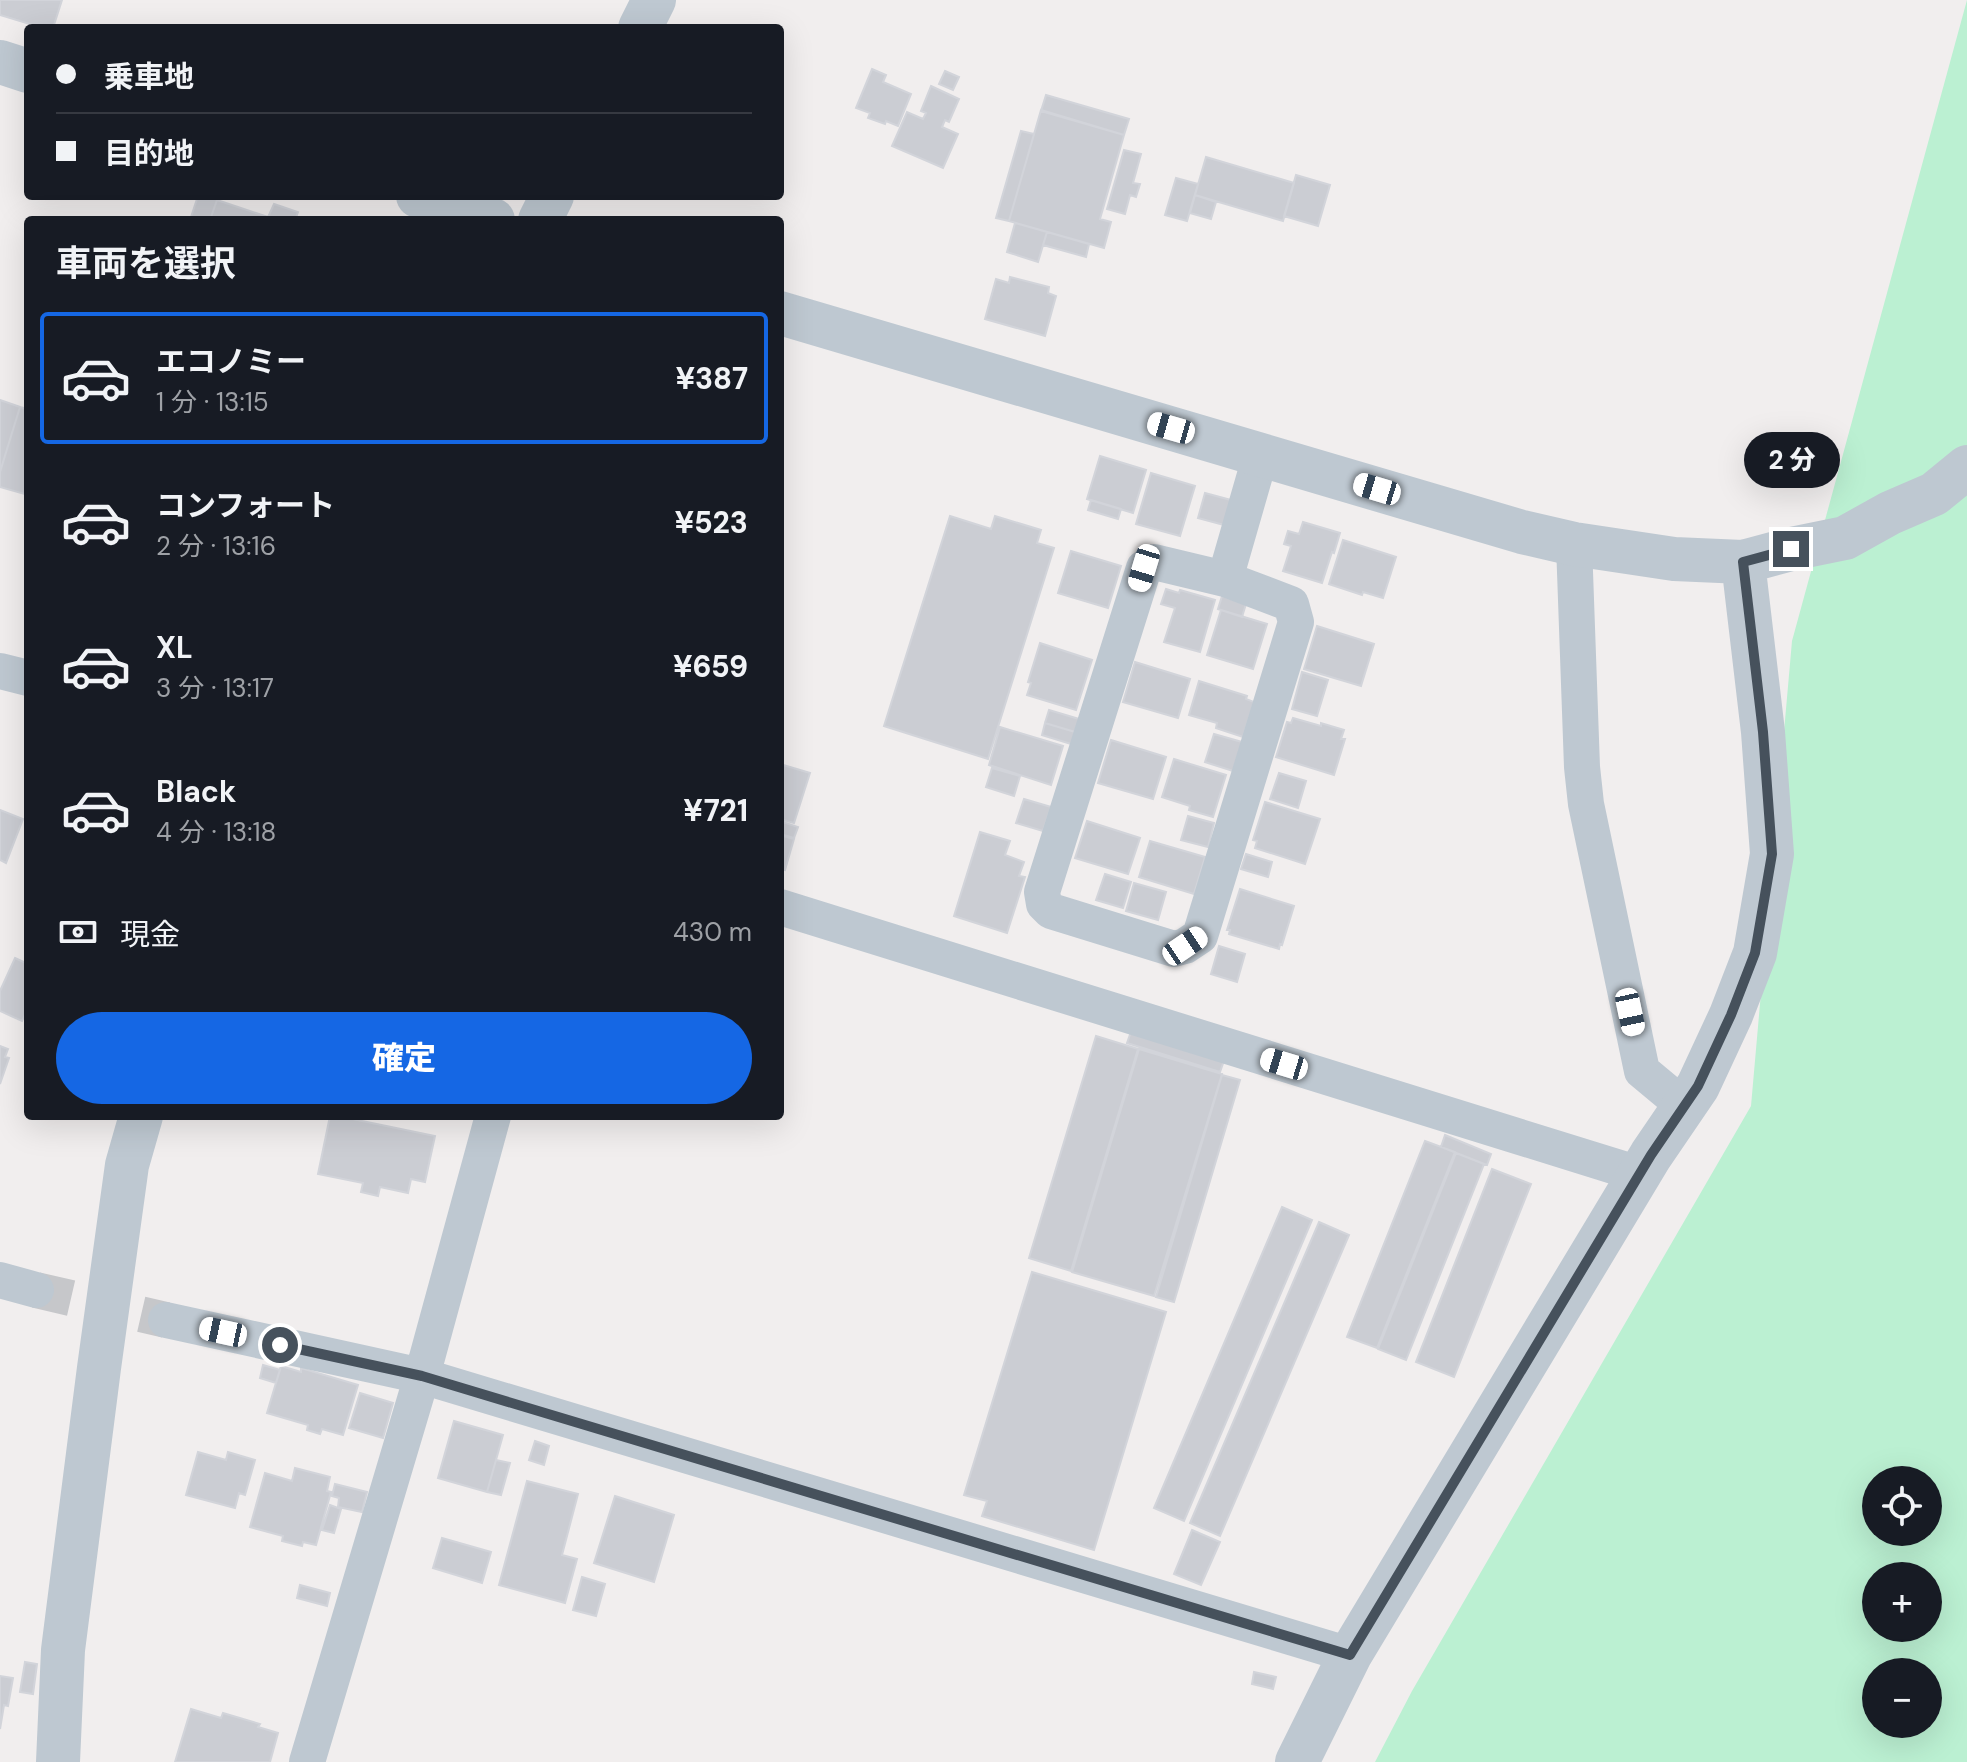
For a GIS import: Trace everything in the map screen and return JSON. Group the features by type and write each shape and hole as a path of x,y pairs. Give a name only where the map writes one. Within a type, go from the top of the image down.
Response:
{"street":[{"path":"642,24 654,0"},
{"path":"0,62 24,70"},
{"path":"430,200 480,216"},
{"path":"784,314 1522,532 1574,544 1674,559 1743,562 1845,538 1890,513 1934,494 1967,467"},
{"path":"1225,579 1261,454"},
{"path":"1574,544 1586,804 1642,1071 1684,1106"},
{"path":"1154,562 1225,579 1291,604 1296,622 1200,936 1174,949 1051,911 1044,904 1042,892 1144,568 1154,562"},
{"path":"1297,1762 1350,1655 1639,1174 1698,1086 1755,953 1772,854 1763,732 1743,562"},
{"path":"0,671 24,677"},
{"path":"784,908 1639,1174"},
{"path":"58,1762 63,1650 127,1165 140,1120"},
{"path":"307,1762 422,1376 492,1120"},
{"path":"0,1280 36,1290"},
{"path":"166,1320 422,1376 1350,1655"}],"green space":[{"path":"1967,0 1967,1762 1375,1762 1412,1691 1751,1106 1792,641"}],"building":[{"path":"0,0 62,0 54,24 30,24 0,15"},
{"path":"872,69 886,75 883,82 911,94 898,126 868,118 870,113 856,108"},
{"path":"945,71 959,77 953,90 939,84"},
{"path":"931,86 959,99 949,122 945,120 942,127 958,134 943,168 892,146 907,112 923,119 926,113 921,111"},
{"path":"1046,95 1129,119 1124,135 1041,111"},
{"path":"1041,110 1124,135 1100,219 1111,222 1104,248 1009,221"},
{"path":"1021,131 1034,134 1009,221 996,218"},
{"path":"1124,150 1141,154 1133,183 1140,184 1136,197 1130,195 1125,214 1107,209"},
{"path":"1206,157 1294,183 1283,221 1195,195"},
{"path":"1296,175 1330,185 1318,226 1284,216"},
{"path":"1176,178 1198,184 1187,221 1165,215"},
{"path":"1195,195 1216,202 1211,219 1190,213"},
{"path":"197,200 217,200 211,216 191,216"},
{"path":"217,200 265,216 211,216"},
{"path":"274,204 298,212 296,216 268,216"},
{"path":"1015,223 1047,232 1038,262 1007,252"},
{"path":"1047,232 1089,244 1086,257 1043,245"},
{"path":"1010,277 1049,287 1048,293 1056,296 1045,336 985,319 996,279 1009,283"},
{"path":"0,400 20,407 0,472"},
{"path":"20,407 24,408 24,494 0,487 0,472"},
{"path":"1100,456 1146,470 1133,513 1087,499"},
{"path":"1151,473 1195,486 1180,536 1136,524"},
{"path":"1205,493 1231,500 1224,525 1198,518"},
{"path":"1091,500 1121,509 1118,519 1088,510"},
{"path":"950,516 991,529 995,516 1041,530 1037,543 1054,548 988,759 884,726"},
{"path":"1303,522 1340,533 1322,583 1283,571 1291,546 1284,544 1288,531 1299,534"},
{"path":"1343,540 1396,557 1383,598 1329,584"},
{"path":"1071,551 1121,566 1108,608 1058,593"},
{"path":"1166,589 1215,600 1200,652 1164,642 1175,608 1161,604"},
{"path":"1222,596 1246,604 1242,617 1218,609"},
{"path":"1221,610 1267,624 1253,669 1207,655"},
{"path":"1317,626 1374,644 1361,686 1304,669"},
{"path":"1040,643 1092,660 1076,710 1027,695"},
{"path":"1135,662 1190,679 1178,718 1123,702"},
{"path":"1302,672 1328,680 1317,716 1292,709"},
{"path":"1199,681 1247,696 1246,699 1254,702 1243,737 1216,728 1217,723 1189,715"},
{"path":"1049,710 1079,719 1075,732 1045,723"},
{"path":"1293,718 1344,730 1341,739 1345,739 1334,775 1276,757 1287,722 1291,723"},
{"path":"1045,723 1075,732 1071,744 1042,735"},
{"path":"1000,727 1063,746 1051,785 989,765"},
{"path":"1214,734 1242,742 1233,771 1205,762"},
{"path":"1111,740 1166,757 1153,799 1098,783"},
{"path":"1174,759 1226,775 1213,817 1162,797"},
{"path":"784,765 810,773 794,823 784,820"},
{"path":"992,768 1020,776 1014,796 986,787"},
{"path":"1279,773 1306,781 1298,808 1270,799"},
{"path":"1024,799 1051,807 1043,831 1016,823"},
{"path":"1265,802 1320,819 1305,864 1255,848 1257,841 1253,840"},
{"path":"0,810 23,819 6,863 0,860"},
{"path":"1188,816 1214,823 1208,847 1181,840"},
{"path":"1087,821 1140,838 1128,874 1075,858"},
{"path":"784,822 798,827 794,838 784,835"},
{"path":"980,832 1010,841 1005,855 1024,862 1019,876 1025,877 1007,933 954,916"},
{"path":"784,836 794,839 784,870"},
{"path":"1150,841 1205,857 1194,894 1139,877"},
{"path":"1246,854 1272,862 1268,877 1241,869"},
{"path":"1105,874 1131,882 1123,908 1096,900"},
{"path":"1134,883 1166,892 1158,920 1126,911"},
{"path":"1240,889 1294,906 1279,949 1229,934 1230,930 1227,930"},
{"path":"1219,946 1245,954 1237,982 1211,974"},
{"path":"15,958 24,962 22,1021 0,1011 0,991"},
{"path":"1133,1026 1226,1055 1220,1072 1127,1043"},
{"path":"1096,1036 1138,1049 1071,1271 1029,1258"},
{"path":"0,1046 8,1049 5,1057 9,1058 0,1084"},
{"path":"1139,1049 1222,1074 1154,1296 1072,1272"},
{"path":"1222,1075 1240,1080 1174,1302 1156,1297"},
{"path":"329,1120 357,1120 435,1136 425,1182 411,1179 408,1193 380,1187 378,1196 361,1192 363,1183 318,1174"},
{"path":"1445,1135 1491,1154 1487,1165 1441,1147"},
{"path":"1425,1141 1455,1152 1377,1348 1347,1337"},
{"path":"1456,1153 1484,1164 1406,1360 1378,1349"},
{"path":"1492,1169 1531,1184 1454,1377 1416,1362"},
{"path":"1282,1207 1312,1220 1184,1521 1154,1508"},
{"path":"1319,1222 1349,1235 1220,1536 1190,1523"},
{"path":"1032,1272 1166,1312 1094,1550 982,1516 987,1501 964,1495"},
{"path":"263,1365 280,1370 276,1383 260,1378"},
{"path":"281,1366 301,1372 301,1368 358,1385 343,1435 322,1429 320,1434 307,1430 308,1425 267,1413"},
{"path":"360,1393 393,1403 383,1438 349,1428"},
{"path":"454,1421 503,1435 487,1492 438,1478"},
{"path":"535,1441 549,1446 544,1465 529,1460"},
{"path":"198,1452 226,1460 228,1452 255,1460 245,1495 239,1493 235,1508 186,1495"},
{"path":"496,1460 510,1463 501,1495 487,1492"},
{"path":"295,1468 330,1477 327,1491 331,1492 316,1545 303,1542 302,1546 282,1541 283,1536 250,1527 265,1473 292,1481"},
{"path":"527,1481 578,1494 562,1555 577,1559 565,1603 499,1585"},
{"path":"335,1484 367,1492 362,1512 338,1507 339,1498 332,1496"},
{"path":"615,1496 674,1515 654,1582 594,1563"},
{"path":"330,1505 341,1509 334,1533 322,1530"},
{"path":"1192,1530 1220,1542 1201,1585 1174,1574"},
{"path":"442,1538 491,1552 482,1583 433,1568"},
{"path":"582,1577 605,1584 596,1616 573,1610"},
{"path":"300,1585 330,1593 327,1606 297,1598"},
{"path":"25,1662 37,1664 33,1694 20,1692"},
{"path":"1254,1672 1276,1677 1273,1689 1252,1684"},
{"path":"0,1676 13,1678 0,1729"},
{"path":"191,1709 221,1718 223,1713 278,1733 270,1762 175,1762"}],"tunnel":[{"path":"36,1290 166,1320"}],"route":[{"path":"280,1345 422,1376 1350,1655 1651,1155 1698,1086 1731,1015 1755,953 1772,854 1763,732 1743,562 1791,549"}]}
